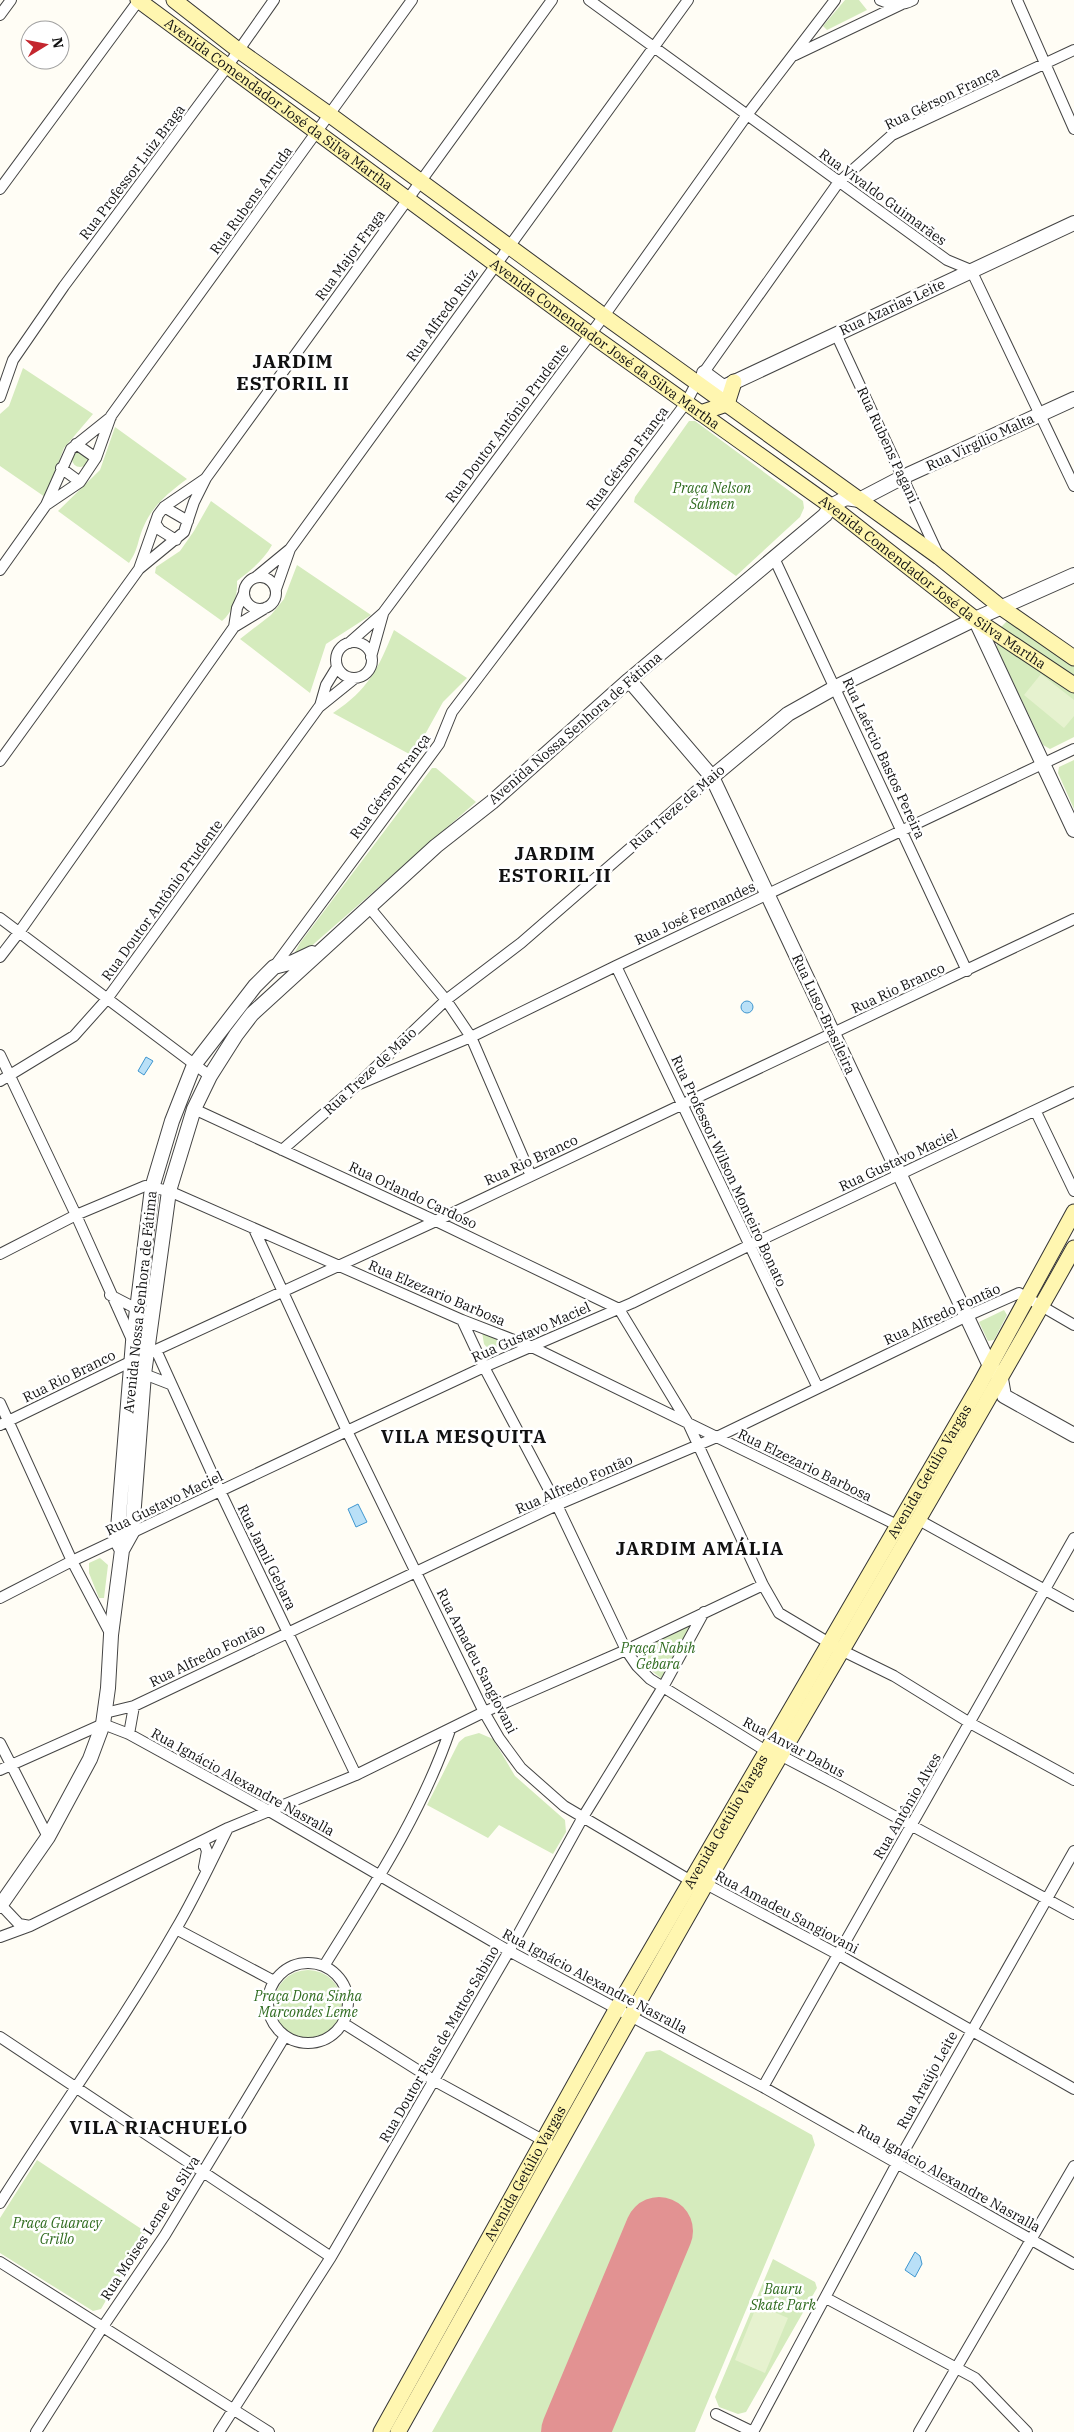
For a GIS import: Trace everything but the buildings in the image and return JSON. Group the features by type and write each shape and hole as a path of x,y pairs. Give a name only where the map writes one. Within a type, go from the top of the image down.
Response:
{"main road":[{"name":"Avenida Comendador José da Silva Martha","path":"138,0 590,334 731,434 828,511 846,518 975,619 1074,685"},
{"name":"Avenida Comendador José da Silva Martha","path":"174,0 238,50 421,180 604,316 700,378 723,387 727,404 939,557 1002,608 1074,658"},
{"path":"700,413 727,404 723,387"},
{"path":"731,434 743,415"},
{"path":"846,518 861,514 859,500"},
{"name":"Avenida Getúlio Vargas","path":"835,1646 897,1525 979,1386 1074,1212"},
{"name":"Avenida Getúlio Vargas","path":"381,2432 616,2010 698,1882 835,1646 998,1395 1000,1379 1074,1248"},
{"name":"Avenida Getúlio Vargas","path":"398,2432 631,2016 698,1882"}],"street":[{"path":"0,15 11,0"},
{"path":"0,189 138,0"},
{"name":"Rua Professor Luiz Braga","path":"1,393 13,360 64,286 227,67 274,0"},
{"name":"Rua Rubens Arruda","path":"0,570 46,505 68,454 76,444 111,416 412,0"},
{"name":"Rua Major Fraga","path":"0,761 139,569 184,532 206,478 552,0"},
{"name":"Rua Vivaldo Guimarães","path":"589,0 838,183 947,260 971,270"},
{"name":"Rua Alfredo Ruiz","path":"234,627 237,608 247,583 256,578 290,549 688,0"},
{"name":"Rua Doutor Antônio Prudente","path":"319,707 326,685 337,667 337,654 344,645 349,643 383,613 604,316 747,116 835,0"},
{"path":"880,0 891,4 902,4"},
{"name":"Rua Doutor Antônio Prudente","path":"794,56 913,0"},
{"path":"1008,0 1023,12"},
{"path":"1017,0 1074,129"},
{"name":"Rua Gérson França","path":"277,967 440,744 452,712 686,403 700,378 838,183 892,135 1074,50"},
{"name":"Rua Azarias Leite","path":"723,387 1074,223"},
{"path":"971,270 1074,486"},
{"name":"Rua Rubens Pagani","path":"836,334 939,557"},
{"name":"Rua Professor Luiz Braga","path":"0,367 13,360"},
{"name":"Rua Virgílio Malta","path":"828,511 846,498 859,500 903,477 1074,399"},
{"name":"Rua Rubens Arruda","path":"46,505 80,482 96,458 111,416"},
{"path":"76,444 96,458"},
{"path":"61,468 80,482"},
{"name":"Rua Major Fraga","path":"139,569 155,523 164,507 206,478"},
{"path":"164,507 188,521"},
{"name":"Avenida Nossa Senhora de Fátima","path":"120,1546 132,1532 144,1374 152,1352 169,1191 194,1109 210,1076 236,1034 252,1014 369,907 628,680 828,511"},
{"path":"155,523 166,535 176,540"},
{"name":"Rua Alfredo Ruiz","path":"0,957 234,627 267,608 275,600 276,590 290,549"},
{"name":"Rua Laércio Bastos Pereira","path":"774,558 836,687 967,971"},
{"name":"Rua Treze de Maio","path":"282,1150 357,1085 446,1000 521,943 712,777 788,714 836,687 975,619 1074,575"},
{"path":"256,578 270,581 276,590"},
{"path":"244,593 252,607 256,609 267,608"},
{"name":"Rua Doutor Antônio Prudente","path":"5,1079 74,1036 107,999 319,707 355,678 361,677 370,669 371,657 383,613"},
{"path":"975,619 1074,830"},
{"path":"349,643 361,643 365,646 371,657"},
{"path":"337,667 343,675 355,678"},
{"name":"Rua Luso-Brasileira","path":"628,680 712,777 990,1366 1000,1379"},
{"name":"Rua José Fernandes","path":"357,1085 470,1037 1074,749"},
{"path":"369,907 446,1000 470,1037 531,1176"},
{"path":"0,918 20,931 210,1076"},
{"name":"Rua Rio Branco","path":"4,1423 132,1361 436,1221 1074,919"},
{"name":"Avenida Nossa Senhora de Fátima","path":"0,1906 48,1837 90,1760 104,1719 120,1546 133,1342 152,1188 172,1121 194,1065 256,986 277,967 301,959 328,944"},
{"name":"Rua Professor Wilson Monteiro Bonato","path":"616,966 748,1246 818,1388"},
{"path":"277,967 288,982"},
{"path":"392,1052 400,1066"},
{"path":"0,1055 5,1079 76,1216 110,1295 133,1342"},
{"name":"Rua Gustavo Maciel","path":"132,1532 484,1367 619,1309 899,1174 1036,1112 1074,1092"},
{"name":"Rua Orlando Cardoso","path":"194,1109 436,1221 619,1309"},
{"path":"1036,1112 1074,1191"},
{"path":"0,1254 76,1216 145,1186 152,1188"},
{"name":"Rua Elzezario Barbosa","path":"152,1188 169,1191 462,1320 532,1347 897,1525"},
{"name":"Rua Amadeu Sangiovani","path":"254,1229 347,1431 484,1712 521,1768 564,1806 698,1882 839,1955 1074,2089"},
{"name":"Rua Alfredo Fontão","path":"0,1770 287,1632 557,1506 717,1437 967,1316 1019,1293 1027,1298"},
{"path":"110,1295 137,1309"},
{"path":"1027,1298 1074,1325"},
{"path":"619,1309 688,1424 763,1585 779,1613 835,1646 894,1676 970,1723 1074,1780"},
{"name":"Rua Anvar Dabus","path":"462,1320 484,1367 557,1506 626,1650 637,1666 663,1687 773,1753 1074,1914"},
{"name":"Rua Jamil Gebara","path":"152,1352 170,1384 356,1774"},
{"path":"144,1374 170,1384"},
{"path":"979,1386 1074,1435"},
{"path":"0,1403 4,1423 111,1635"},
{"path":"917,1519 1074,1606"},
{"name":"Rua Antônio Alves","path":"763,2087 1074,1538"},
{"name":"Rua Gustavo Maciel","path":"0,1598 72,1561 120,1546"},
{"path":"0,1937 30,1926 228,1828 356,1774 484,1712 626,1650 763,1585"},
{"name":"Rua Doutor Fuas de Mattos Sabino","path":"219,2432 331,2258 435,2081 583,1817 663,1687 704,1612"},
{"path":"129,1734 134,1706"},
{"name":"Rua Ignácio Alexandre Nasralla","path":"104,1719 269,1811 509,1951 616,2010 631,2016 763,2087 896,2165 1074,2264"},
{"path":"324,1966 380,1877 437,1768 450,1730"},
{"path":"0,1743 48,1837"},
{"path":"0,2203 33,2150 77,2088 176,1929 228,1828"},
{"path":"202,1878 207,1855 203,1841"},
{"name":"Rua Araújo Leite","path":"753,2432 971,2029 1074,1851"},
{"path":"0,1906 19,1924 30,1926"},
{"path":"176,1929 274,1981"},
{"path":"308,1962 324,1966 338,1976 346,1990 348,2007 343,2023 332,2036 317,2043 300,2043 285,2036 273,2023 268,1998 274,1981 292,1966 308,1962"},
{"path":"343,2023 435,2081 558,2149"},
{"name":"Rua Moises Leme da Silva","path":"36,2432 102,2328 165,2235 285,2036"},
{"path":"0,2038 331,2258"},
{"path":"919,2432 1074,2166"},
{"path":"0,2262 268,2432"},
{"path":"826,2298 975,2378 1027,2432"},
{"path":"716,2414 753,2432"}],"green space":[{"path":"845,0 859,0 867,10 827,30 823,26"},
{"path":"23,368 93,414 64,448 45,497 0,466 0,414 9,406"},
{"name":"Praça Nelson Salmen","path":"689,421 695,421 803,501 804,508 800,517 736,576 634,502 635,497"},
{"path":"115,427 187,479 167,495 151,513 129,563 58,511 100,470"},
{"path":"77,451 83,451 88,456 86,465 77,467 72,462 72,456"},
{"path":"211,501 272,545 261,561 237,581 234,603 226,618 222,621 155,573 156,567 180,551"},
{"path":"297,565 371,615 326,644 310,693 240,639 271,615 284,599"},
{"path":"1007,621 1074,666 1074,677 1001,627"},
{"path":"394,630 467,678 443,702 413,756 333,713 355,695 371,677 383,656"},
{"path":"997,641 1074,693 1074,737 1050,749 1043,745 997,648"},
{"path":"1041,674 1074,700 1074,716 1064,728 1024,695"},
{"path":"1074,760 1074,809 1058,773 1059,767"},
{"path":"432,768 436,768 476,802 300,956 295,952 300,943"},
{"path":"1004,1310 1007,1315 994,1340 988,1341 979,1322"},
{"path":"482,1332 504,1339 505,1344 489,1350 484,1344"},
{"path":"100,1558 108,1565 104,1598 99,1598 89,1573 89,1563"},
{"name":"Praça Nabih Gebara","path":"693,1623 662,1679 648,1668 635,1650"},
{"path":"479,1733 493,1739 515,1776 565,1820 566,1832 553,1854 499,1825 488,1838 427,1805 459,1742 465,1737"},
{"name":"Praça Dona Sinha Marcondes Leme","path":"308,1970 321,1973 332,1980 339,1991 342,2004 339,2017 332,2028 321,2035 308,2038 295,2035 284,2028 277,2017 274,2004 277,1991 284,1980 295,1973"},
{"path":"660,2050 812,2135 815,2145 695,2432 606,2432 689,2236 689,2227 645,2208 636,2208 542,2432 432,2432 646,2052"},
{"name":"Praça Guaracy Grillo","path":"37,2160 146,2232 101,2309 93,2311 0,2253 0,2218"},
{"name":"Bauru Skate Park","path":"773,2259 815,2282 817,2288 746,2412 738,2414 719,2407 715,2397"},
{"path":"757,2305 788,2318 765,2373 735,2360"}],"water":[{"path":"745,1001 749,1001 753,1007 749,1013 745,1013 741,1009 741,1005"},
{"path":"146,1057 153,1061 144,1075 138,1071"},
{"path":"358,1504 367,1522 356,1527 348,1509"},
{"path":"915,2252 920,2256 922,2264 915,2277 905,2270"}],"runway":[{"path":"575,2432 659,2231"}],"district":[{"name":"JARDIM ESTORIL II","path":"293,372"},
{"name":"JARDIM ESTORIL II","path":"555,864"},
{"name":"VILA MESQUITA","path":"464,1436"},
{"name":"JARDIM AMÁLIA","path":"700,1548"},
{"name":"VILA RIACHUELO","path":"159,2127"}]}
